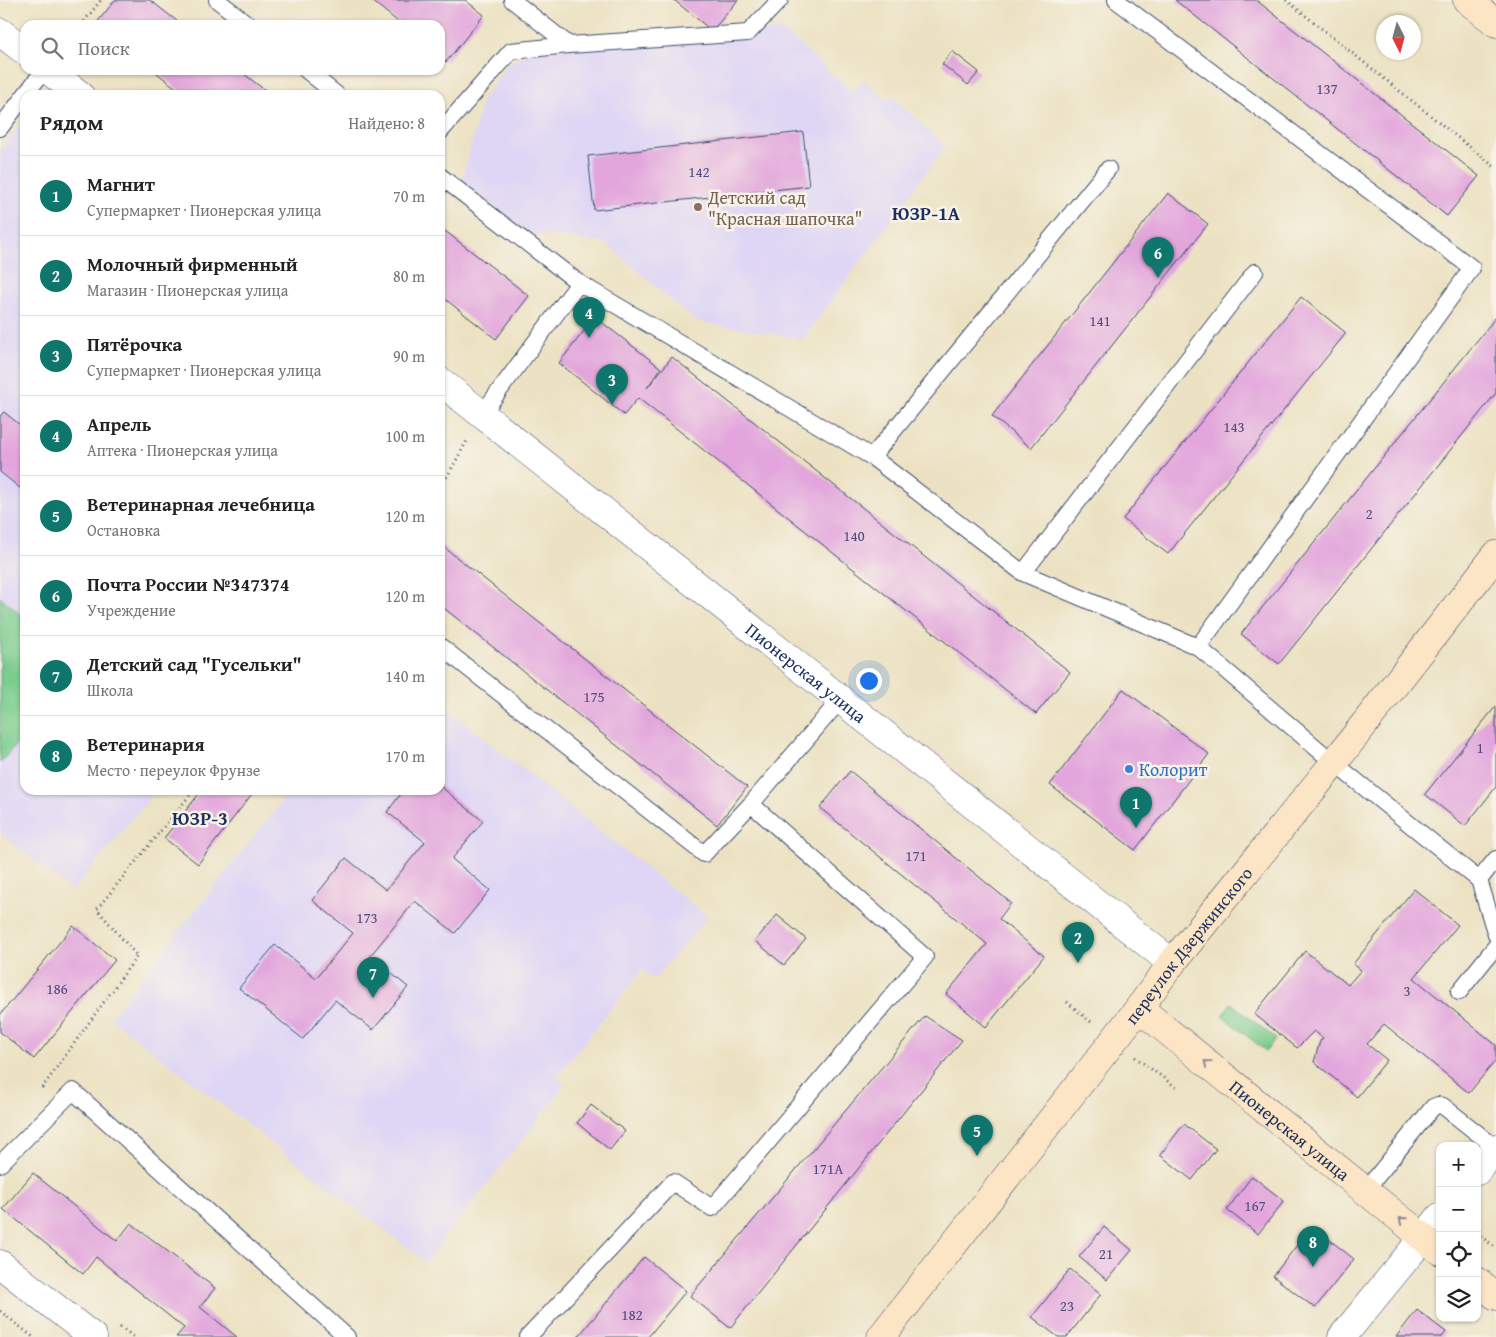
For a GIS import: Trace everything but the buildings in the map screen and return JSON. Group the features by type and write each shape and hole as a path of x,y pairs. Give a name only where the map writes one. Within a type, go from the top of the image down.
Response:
{"street":[{"path":"1467,0 1496,23"},
{"path":"0,32 20,48"},
{"path":"54,75 74,90"},
{"name":"Пионерская улица","path":"445,385 1172,963"},
{"name":"переулок Дзержинского","path":"880,1337 1139,1008 1172,963 1334,763 1496,555"},
{"name":"Пионерская улица","path":"1139,1008 1365,1191 1434,1235"},
{"path":"1481,1166 1496,1148"},
{"path":"1342,1337 1434,1235"},
{"path":"0,1264 93,1337"},
{"path":"1481,1284 1496,1296"}],"lane":[{"path":"217,0 243,20"},
{"path":"512,0 568,45"},
{"path":"445,126 511,51 568,45 748,33 780,0"},
{"path":"1116,0 1472,268 1198,647"},
{"path":"29,90 40,75"},
{"path":"312,75 331,90"},
{"path":"0,128 20,102"},
{"path":"872,457 1108,169"},
{"path":"445,180 579,283 872,457 1023,573 1198,647 1334,763 1479,880 1496,935"},
{"path":"1023,573 1255,272"},
{"path":"482,414 579,283"},
{"path":"445,650 704,854 751,804 841,699"},
{"path":"528,1337 673,1182 712,1208 925,957 751,804"},
{"path":"1479,880 1496,859"},
{"path":"1459,992 1496,946"},
{"path":"0,1164 73,1091 347,1337"},
{"path":"1365,1191 1433,1107 1438,1105 1443,1106 1496,1148"}],"path":[{"path":"85,20 101,0"},
{"path":"1286,0 1496,168"},
{"path":"445,479 482,414"},
{"path":"37,1094 137,956 98,909 190,795"},
{"path":"1481,1236 1496,1248"},
{"path":"0,1311 33,1337"}],"shaded area":[{"name":"Детский сад \"Красная шапочка\"","path":"782,30 852,92 864,80 887,100 892,96 945,147 803,339 695,321 606,243 529,233 462,182 482,100 509,63 531,51"},
{"path":"20,124 20,795 152,795 72,891 0,833 0,150"},
{"path":"445,707 708,917 654,979 642,970 556,1077 565,1085 426,1262 110,1018 287,795 445,795"}],"green space":[{"path":"0,597 20,614 20,740 0,763"},
{"path":"1231,1003 1276,1039 1266,1051 1222,1016"}],"place":[{"name":"Детский сад \"Красная шапочка\"","path":"698,207"},
{"name":"Почта России №347374","path":"1158,278"},
{"name":"Апрель","path":"589,338"},
{"name":"Пятёрочка","path":"612,405"},
{"name":"Колорит","path":"1129,769"},
{"name":"Магнит","path":"1136,828"},
{"name":"Молочный фирменный","path":"1078,963"},
{"name":"Детский сад \"Гусельки\"","path":"373,998"},
{"name":"Ветеринарная лечебница","path":"977,1156"},
{"name":"Ветеринария","path":"1313,1267"}],"district":[{"name":"ЮЗР-1А","path":"926,213"},
{"name":"ЮЗР-3","path":"200,818"}]}
